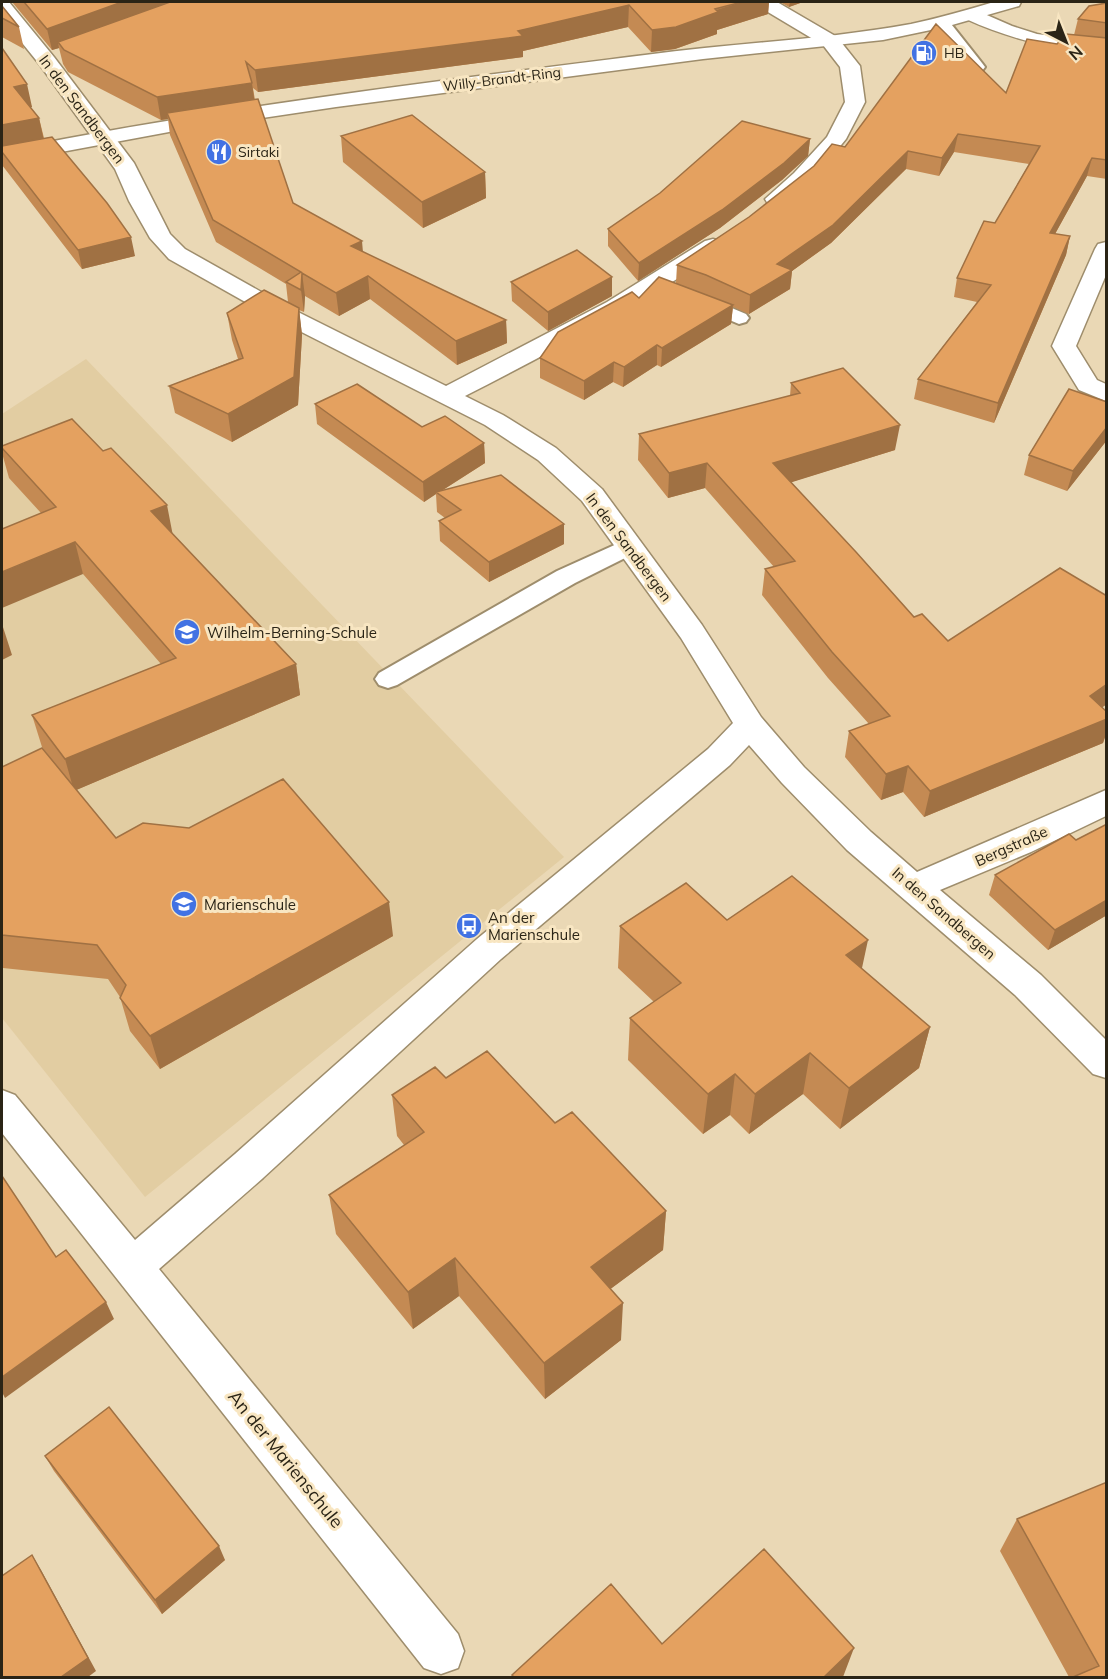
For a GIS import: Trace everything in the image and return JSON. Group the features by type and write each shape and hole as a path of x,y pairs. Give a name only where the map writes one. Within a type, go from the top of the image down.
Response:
{"street":[{"path":"756,214 802,178 836,139 855,102 850,66 830,41 765,2"},
{"name":"Willy-Brandt-Ring","path":"2,157 102,136 226,116 610,65 830,41 942,22 973,15 1006,2"},
{"name":"In den Sandbergen","path":"4,14 47,61 126,168 140,201 161,238 177,254 290,317 494,420 547,454 592,495 692,632 750,725 793,775 843,824 1028,985 1107,1063"},
{"path":"973,15 1005,30 1035,39 1107,49"},
{"path":"47,61 68,53"},
{"path":"445,396 572,332 654,286 729,236"},
{"path":"1107,249 1064,346 1088,385 1107,393"},
{"path":"132,1267 258,1158 489,949 719,757 750,725"},
{"name":"Bergstraße","path":"914,887 1019,843 1107,802"},
{"name":"An der Marienschule","path":"2,1106 441,1651"}],"lane":[{"path":"942,22 976,67"},
{"path":"654,286 697,300 739,318"},
{"path":"388,679 566,577 630,546"}],"shaded area":[{"path":"86,359 564,857 145,1197 2,1018 2,414"}],"building":[{"path":"24,2 122,2 47,29"},
{"path":"170,2 742,2 715,9 718,12 676,27 652,30 629,5 518,31 523,36 255,70 246,62 252,83 157,97 64,50 58,42"},
{"path":"1107,3 1107,23 1078,19 1089,6"},
{"path":"2,6 19,27 2,18"},
{"path":"936,24 1006,93 1027,39 1057,44 1066,34 1107,38 1107,160 1092,158 1050,233 1070,236 998,403 918,379 991,285 957,278 984,221 995,223 1040,146 958,134 942,158 908,151 833,225 777,264 792,270 750,295 677,265 749,217 814,166 832,144 845,147"},
{"path":"2,48 27,84 14,87 39,118 2,125"},
{"path":"258,99 293,203 362,241 351,246 506,320 456,341 368,276 336,293 302,273 301,290 286,282 301,272 213,220 167,113"},
{"path":"412,115 485,172 422,202 341,136"},
{"path":"742,121 810,139 784,163 722,210 639,263 608,229 660,193"},
{"path":"52,137 107,203 131,237 78,250 2,152 2,146"},
{"path":"577,250 612,277 548,312 511,282"},
{"path":"659,277 733,305 662,348 657,345 624,367 614,362 584,381 540,358 558,332 632,292 639,298"},
{"path":"264,290 299,308 294,377 228,414 169,386 243,358 227,313"},
{"path":"843,368 900,425 773,463 914,617 922,614 948,641 1060,568 1107,596 1107,684 1090,696 1107,712 1107,719 930,791 908,766 886,774 849,731 890,716 832,652 765,569 795,561 707,463 669,473 639,434 800,393 791,383"},
{"path":"357,384 422,427 445,416 484,443 423,482 315,404"},
{"path":"1069,389 1107,402 1107,427 1073,471 1029,455"},
{"path":"72,419 103,451 111,448 167,505 151,511 296,664 65,759 32,715 176,658 75,542 2,572 2,529 56,507 2,446"},
{"path":"501,475 564,524 489,562 439,521 461,510 436,492"},
{"name":"Marienschule","path":"42,748 116,838 143,823 189,828 283,779 389,902 150,1036 120,998 126,985 97,945 2,935 2,767"},
{"path":"1107,824 1107,900 1055,930 995,875 1069,834 1076,840"},
{"path":"792,876 868,940 846,955 930,1027 849,1088 810,1053 755,1094 735,1074 708,1094 630,1018 681,983 620,926 686,883 727,920"},
{"path":"487,1051 555,1123 572,1112 666,1211 591,1267 623,1303 544,1363 455,1258 408,1292 329,1195 424,1132 392,1095 435,1067 446,1078"},
{"path":"2,1176 56,1257 66,1250 106,1302 2,1377"},
{"path":"109,1407 219,1546 155,1600 45,1456"},
{"path":"1107,1482 1107,1677 1073,1677 1099,1666 1017,1519"},
{"path":"764,1549 854,1648 824,1677 514,1677 512,1675 611,1584 662,1644"},
{"path":"32,1555 88,1658 61,1677 2,1677 2,1576"}],"place":[{"name":"HB","path":"924,53"},
{"name":"Sirtaki","path":"219,152"},
{"name":"Wilhelm-Berning-Schule","path":"187,632"},
{"name":"Marienschule","path":"184,904"},
{"name":"An der Marienschule","path":"469,926"}]}
